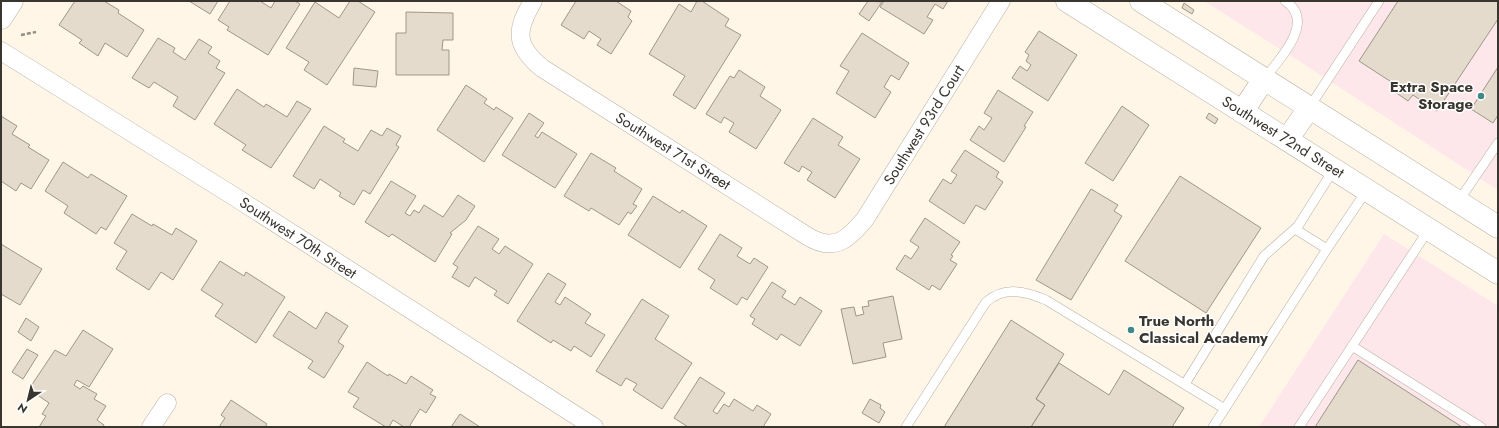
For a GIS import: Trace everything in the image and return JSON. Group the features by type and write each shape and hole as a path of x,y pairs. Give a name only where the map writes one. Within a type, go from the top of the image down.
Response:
{"main road":[{"path":"1,18 12,1"},
{"name":"Southwest 72nd Street","path":"1068,1 1498,273"},
{"path":"1141,1 1498,227"},
{"path":"1242,112 1264,79"},
{"path":"1287,140 1309,108"}],"street":[{"name":"Southwest 71st Street","path":"533,1 522,23 521,38 529,55 542,68 816,241 826,244 839,242"},
{"name":"Southwest 93rd Court","path":"839,242 844,240 857,228 871,210 1001,1"},
{"name":"Southwest 70th Street","path":"1,51 235,197 594,427"},
{"path":"151,427 167,403"}],"lane":[{"path":"1309,108 1379,1"},
{"path":"1264,79 1290,44 1297,28 1298,19 1290,2"},
{"path":"1458,202 1498,143"},
{"path":"1185,384 1264,256 1298,226 1334,170"},
{"path":"1213,427 1327,249 1368,190"},
{"path":"1295,229 1327,249"},
{"path":"1299,427 1429,229"},
{"path":"906,427 986,302 997,295 1012,290 1025,292 1046,300 1225,408"},
{"path":"1352,346 1481,427"}],"path":[{"path":"21,35 36,32"}],"shaded area":[{"path":"1204,1 1498,1 1498,190 1299,61"},
{"path":"1384,234 1498,306 1498,427 1259,427"}],"building":[{"path":"75,1 104,1 119,10 118,13 144,30 127,57 105,43 98,56 79,43 82,40 59,25"},
{"path":"189,1 218,1 210,14"},
{"path":"230,1 260,1 271,8 275,1 295,1 300,4 268,55 227,30 229,27 218,20"},
{"path":"350,1 358,1 375,12 327,85 304,70 309,62 286,48 315,2 339,18"},
{"path":"576,1 616,1 631,11 628,17 632,21 611,54 597,45 601,39 589,31 584,39 561,25"},
{"path":"697,1 702,1 729,19 725,26 741,35 695,109 673,95 685,76 649,54 679,4 691,12"},
{"path":"868,1 882,2 869,21 859,14"},
{"path":"884,1 948,1 943,9 935,4 927,17 933,20 924,34 880,7"},
{"path":"1398,1 1498,1 1498,19 1437,111 1413,95 1408,101 1395,92 1399,87 1359,61"},
{"path":"1184,3 1194,10 1192,14 1182,8"},
{"path":"406,12 453,13 453,40 443,40 442,50 449,50 449,75 396,75 396,33 406,33"},
{"path":"1039,31 1077,55 1048,101 1012,78 1020,66 1027,71 1031,65 1026,61 1029,55 1025,52"},
{"path":"862,33 909,63 899,80 891,75 884,87 891,92 875,118 836,93 849,71 840,66"},
{"path":"158,38 175,48 173,52 185,60 199,39 212,47 208,53 220,61 216,68 225,73 195,120 173,106 178,97 154,82 149,88 132,78"},
{"path":"1498,67 1498,115 1493,123 1471,109"},
{"path":"354,68 378,71 376,87 353,85"},
{"path":"739,70 765,87 760,96 781,110 756,149 729,132 734,123 724,117 721,123 706,114 730,76 734,78"},
{"path":"466,85 487,99 484,103 494,110 496,107 513,118 484,162 437,130"},
{"path":"237,89 264,107 266,104 287,117 297,101 311,109 271,168 242,150 246,145 214,124"},
{"path":"998,90 1033,112 1024,126 1026,127 1004,162 970,140 979,126 984,130 992,118 984,113"},
{"path":"1122,106 1149,125 1113,181 1085,163"},
{"path":"529,113 544,123 535,136 538,138 542,132 577,154 555,188 502,155"},
{"path":"1209,113 1218,119 1215,124 1206,118"},
{"path":"1,116 17,126 12,134 30,145 28,147 49,160 31,189 21,183 16,191 1,181"},
{"path":"813,118 843,137 838,145 860,159 835,198 807,180 812,172 802,166 799,172 784,163"},
{"path":"324,126 345,139 343,142 358,151 371,130 382,136 387,128 401,136 396,145 399,147 370,194 363,190 354,205 339,196 341,193 320,179 314,189 293,176"},
{"path":"965,150 999,172 996,177 1003,182 985,210 976,205 964,224 929,201 943,179 951,184 957,175 951,171"},
{"path":"591,153 616,168 614,171 642,189 633,204 637,206 631,214 628,212 619,225 591,208 589,211 564,196"},
{"path":"63,162 88,178 91,174 127,196 106,230 101,227 96,234 64,213 68,206 45,191"},
{"path":"1180,176 1261,228 1206,313 1125,261"},
{"path":"391,181 416,196 405,213 410,216 414,210 419,213 424,205 443,217 458,195 475,206 466,220 450,233 452,234 435,262 392,234 389,237 365,222"},
{"path":"1091,189 1118,205 1114,211 1122,216 1071,300 1036,280"},
{"path":"653,196 680,213 682,210 707,226 680,268 628,235"},
{"path":"132,214 152,226 153,224 172,235 176,228 197,241 173,280 161,272 149,290 116,269 127,251 114,243"},
{"path":"925,218 960,242 951,255 953,256 950,260 957,264 940,290 932,285 929,290 896,269 905,255 911,259 919,247 910,241"},
{"path":"478,226 499,239 492,249 499,254 505,246 533,264 508,304 494,295 497,291 475,277 469,287 452,277 458,267 453,264"},
{"path":"720,234 742,248 737,256 750,264 754,258 768,267 747,300 742,297 737,305 710,288 715,280 698,269"},
{"path":"1,244 42,269 20,305 1,294"},
{"path":"220,261 244,276 246,272 285,297 256,343 215,316 223,304 201,290"},
{"path":"548,273 566,284 555,302 560,305 565,297 591,314 585,323 605,335 591,357 574,346 571,351 553,340 551,343 517,321"},
{"path":"772,282 786,291 782,297 795,305 800,297 822,311 800,346 781,334 777,340 752,324 755,319 750,316"},
{"path":"893,296 902,339 883,343 886,357 853,364 841,309 854,307 856,316 864,314 862,307 869,306 868,301"},
{"path":"642,299 669,316 655,339 692,363 662,409 633,390 637,384 626,378 621,386 596,371"},
{"path":"289,311 316,329 326,312 348,326 338,342 344,346 324,378 308,368 313,361 273,336"},
{"path":"26,318 39,327 31,341 18,332"},
{"path":"1011,320 1064,354 1036,399 1045,405 1031,427 944,427"},
{"path":"83,330 113,349 89,387 77,380 74,385 80,389 83,386 97,394 94,399 106,406 97,420 104,425 103,427 39,427 46,416 42,414 49,403 29,389 55,350 66,356"},
{"path":"27,349 38,355 23,379 12,372"},
{"path":"1358,360 1462,427 1315,427"},
{"path":"367,362 388,376 389,374 406,384 411,376 433,390 430,394 436,397 426,413 420,409 409,427 404,427 393,420 389,427 386,427 353,407 359,398 348,392"},
{"path":"1059,363 1109,395 1124,370 1184,408 1172,427 1031,427 1045,405 1036,399"},
{"path":"700,377 725,393 713,411 717,414 724,404 729,407 734,399 753,411 757,405 771,414 763,427 688,427 674,418"},
{"path":"870,399 881,405 880,408 885,412 879,423 862,413"},
{"path":"231,400 267,424 265,427 219,427 225,418 221,415"},
{"path":"460,414 480,427 451,427"}],"place":[{"name":"Extra Space Storage","path":"1481,96"},
{"name":"True North Classical Academy","path":"1131,330"}]}
